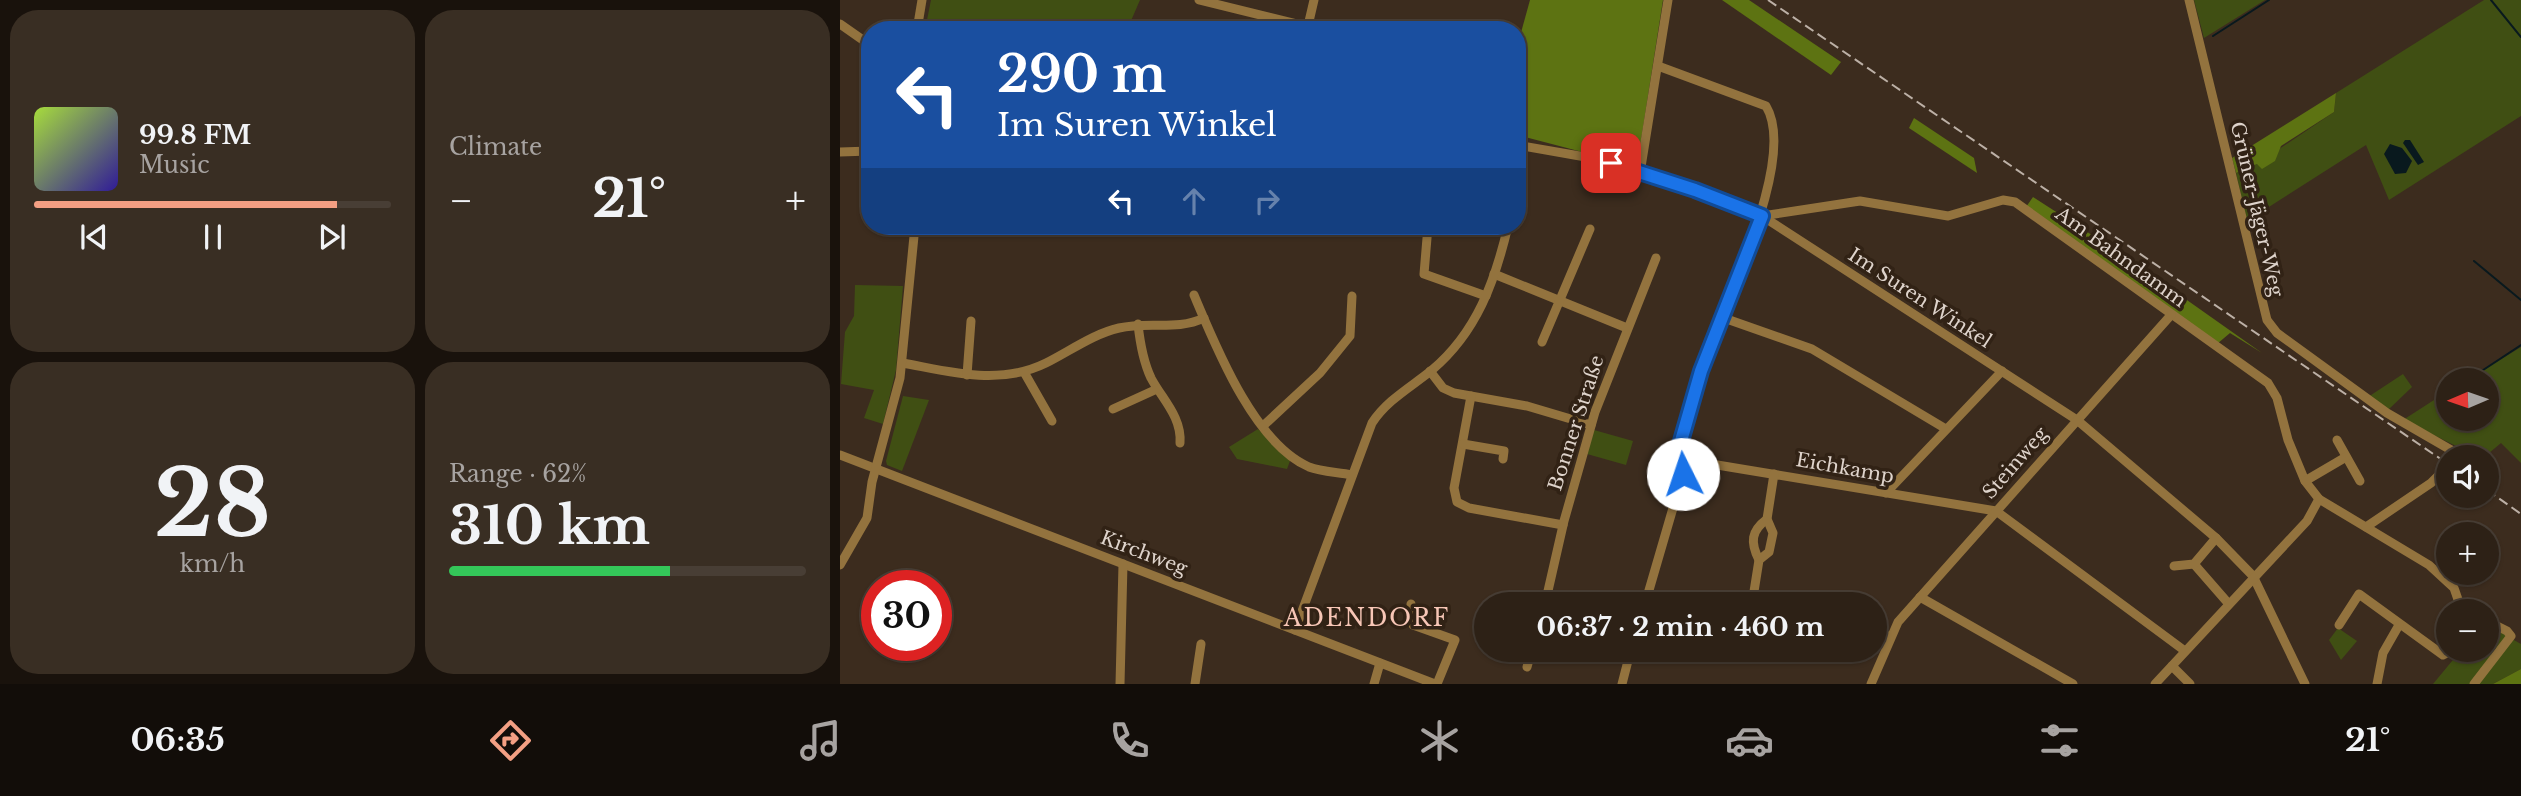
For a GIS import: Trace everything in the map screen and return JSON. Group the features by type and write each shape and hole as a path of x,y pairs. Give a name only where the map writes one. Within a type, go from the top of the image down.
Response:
{"street":[{"path":"918,21 922,0"},
{"path":"1199,0 1281,21"},
{"path":"1310,21 1314,0"},
{"path":"1640,173 1668,0"},
{"name":"Grüner-Jäger-Weg","path":"2189,0 2267,320 2277,332 2387,413 2442,445"},
{"path":"840,24 861,39"},
{"path":"1648,592 1687,460 1681,455 1679,446 1721,317 1762,216 1772,148 1768,110 1762,104 1658,66"},
{"name":"Im Suren Winkel","path":"1526,146 1589,158 1640,173 1695,190 1762,216 2077,420 2216,538 2253,576 2305,684"},
{"path":"840,152 861,151"},
{"name":"Am Bahndamm","path":"1762,216 1860,201 1948,216 2009,200 2271,387 2305,481 2319,499 2411,553 2449,582 2459,599"},
{"path":"1542,342 1590,229"},
{"path":"840,565 867,518 876,468 903,363 914,235"},
{"path":"1427,235 1424,274 1486,296"},
{"path":"1295,630 1352,475 1378,415 1430,371 1470,331 1486,296 1505,235"},
{"name":"Bonner Straße","path":"1548,592 1591,425 1656,258"},
{"path":"1494,274 1627,328"},
{"path":"1195,295 1238,385 1263,426 1302,463 1317,469 1352,475"},
{"path":"1263,426 1320,373 1350,336 1352,296"},
{"name":"Steinweg","path":"1871,684 1889,636 1920,597 2171,315"},
{"path":"1721,317 1812,349 1946,429"},
{"path":"903,363 967,374 1002,376 1024,373 1110,330 1138,324 1185,326 1204,318"},
{"path":"967,374 971,321"},
{"path":"1138,324 1144,359 1180,430 1180,443"},
{"path":"1430,371 1443,388 1536,408 1591,425"},
{"path":"1886,493 2001,371"},
{"path":"1024,373 1052,421"},
{"path":"1113,409 1157,389"},
{"path":"1471,396 1454,493 1457,502 1469,508 1563,525"},
{"path":"2337,440 2360,481"},
{"path":"1463,444 1504,451 1503,459"},
{"name":"Kirchweg","path":"840,455 1436,684"},
{"path":"2305,481 2346,457"},
{"name":"Eichkamp","path":"1687,460 1996,511"},
{"path":"1759,560 1753,550 1756,530 1767,519 1774,474"},
{"path":"2366,527 2436,479"},
{"path":"2155,684 2307,521 2319,499"},
{"path":"1996,511 2185,651"},
{"path":"1754,592 1759,560 1770,548 1773,530 1767,519"},
{"path":"2174,566 2194,564 2216,538"},
{"path":"1120,684 1123,564"},
{"path":"2194,564 2228,603"},
{"path":"2339,625 2359,594 2436,650"},
{"path":"1920,597 2073,684"},
{"path":"1411,604 1413,625 1455,640 1436,684"},
{"path":"2377,684 2383,653 2399,625"},
{"path":"2499,627 2507,631 2510,638 2499,652"},
{"path":"1195,684 1201,644"},
{"path":"1527,667 1528,662"},
{"path":"1622,684 1628,662"},
{"path":"2474,684 2491,662"},
{"path":"1374,684 1380,663"},
{"path":"2172,666 2190,684"}],"green space":[{"path":"931,0 1140,0 1131,21 927,21"},
{"path":"1530,0 1663,0 1638,159 1632,165 1526,137 1524,21"},
{"path":"1722,0 1749,0 1841,62 1831,75"},
{"path":"2194,0 2265,0 2204,38"},
{"path":"2484,0 2521,0 2521,116 2389,200 2366,145 2247,221 2236,173 2257,164 2334,112 2336,93"},
{"path":"2336,93 2334,112 2281,146 2275,161 2262,169 2257,164 2236,173 2232,158"},
{"path":"1914,118 1974,158 1977,173 1909,128"},
{"path":"2033,197 2126,257 2262,353 2230,333 2217,344 2026,207"},
{"path":"855,285 903,286 896,370 883,424 864,418 874,390 841,384 845,332 854,316"},
{"path":"2521,347 2521,463 2501,443 2454,445 2403,420 2436,399 2436,431 2499,431 2499,368 2487,368"},
{"path":"2403,374 2412,387 2388,410 2368,397"},
{"path":"903,396 929,400 902,471 887,465 886,461"},
{"path":"1258,429 1290,461 1287,469 1237,459 1229,447"},
{"path":"1594,430 1633,441 1626,465 1587,454"},
{"path":"2338,628 2357,641 2341,660 2329,640"},
{"path":"2499,631 2508,636 2499,647"},
{"path":"2512,639 2521,644 2521,669 2493,684 2478,684 2495,662 2499,662 2499,656"},
{"path":"2451,662 2487,662 2470,684 2433,684"},
{"path":"2521,669 2521,684 2493,684"}],"shaded area":[{"path":"2410,140 2424,162 2418,165 2403,143"},
{"path":"2390,144 2402,148 2412,161 2406,173 2395,174 2384,154"}],"waterway":[{"path":"2213,36 2269,0"},
{"path":"2491,0 2521,37"},
{"path":"2474,261 2521,300"},
{"path":"2486,368 2521,345"}],"railway":[{"path":"1768,0 2436,456"},
{"path":"2499,498 2521,514"}],"district":[{"name":"ADENDORF","path":"1367,618"}],"route":[{"path":"1611,163 1695,190 1762,216 1700,374 1679,448 1681,455 1687,460 1683,474"}]}
